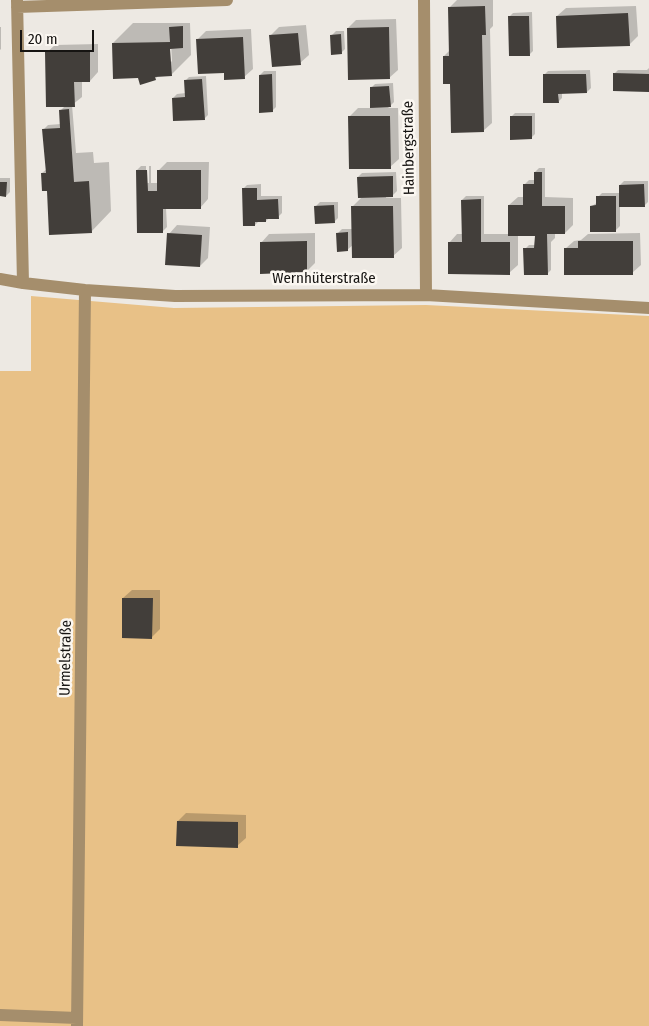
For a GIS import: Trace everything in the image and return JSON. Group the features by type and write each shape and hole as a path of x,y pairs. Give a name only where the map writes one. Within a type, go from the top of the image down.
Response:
{"street":[{"path":"23,284 17,4 227,0"},
{"name":"Hainbergstraße","path":"424,0 426,295"},
{"name":"Wernhüterstraße","path":"0,279 23,284 175,296 426,295 649,308"},
{"name":"Urmelstraße","path":"77,1022 86,290"},
{"path":"0,1016 77,1022"}],"shaded area":[{"path":"31,296 174,308 426,305 649,316 649,1026 0,1026 0,371 31,371"}],"building":[{"path":"485,6 486,35 482,35 484,132 451,133 450,84 443,84 443,56 449,56 448,7"},
{"path":"628,13 630,46 557,48 556,16"},
{"path":"508,16 529,16 530,56 509,56"},
{"path":"183,26 183,48 170,49 172,76 155,77 156,80 140,85 138,78 113,79 112,43 170,42 169,27"},
{"path":"389,27 390,79 348,80 347,28"},
{"path":"298,33 301,65 272,67 269,35"},
{"path":"341,34 342,54 331,55 330,35"},
{"path":"243,37 245,79 224,80 224,73 198,74 196,39"},
{"path":"45,52 90,52 90,82 74,82 75,107 46,107"},
{"path":"613,73 649,74 649,92 613,91"},
{"path":"272,74 273,112 259,113 259,75"},
{"path":"543,74 586,74 587,93 558,94 559,103 543,103"},
{"path":"202,79 205,120 173,121 172,98 185,97 184,80"},
{"path":"389,86 391,107 370,108 370,87"},
{"path":"69,109 74,182 89,181 92,233 49,235 47,191 42,191 41,173 46,173 42,129 60,128 59,110"},
{"path":"348,116 390,116 391,169 349,169"},
{"path":"510,116 532,116 532,139 510,140"},
{"path":"136,170 147,170 148,191 157,191 157,170 201,170 201,209 163,209 163,233 137,233"},
{"path":"534,172 542,172 542,206 565,206 565,234 547,234 548,275 524,275 523,248 534,248 535,236 508,236 508,205 523,205 523,184 534,184"},
{"path":"393,176 393,197 358,198 357,177"},
{"path":"0,182 7,182 6,197 0,196"},
{"path":"644,184 645,207 619,207 619,185"},
{"path":"242,188 257,188 257,200 278,199 279,219 266,219 266,222 255,222 255,226 243,226"},
{"path":"596,196 616,196 616,232 590,232 590,206 596,205"},
{"path":"481,199 481,242 510,242 510,275 448,274 448,242 462,242 461,200"},
{"path":"334,205 335,223 315,224 314,206"},
{"path":"351,206 393,206 394,258 352,258"},
{"path":"348,232 348,251 337,252 336,233"},
{"path":"167,233 202,235 200,267 165,265"},
{"path":"307,241 307,272 260,274 260,242"},
{"path":"578,241 633,241 633,275 564,275 564,248 578,248"},
{"path":"122,598 153,598 152,639 122,638"},
{"path":"177,821 238,822 238,848 176,846"}]}
